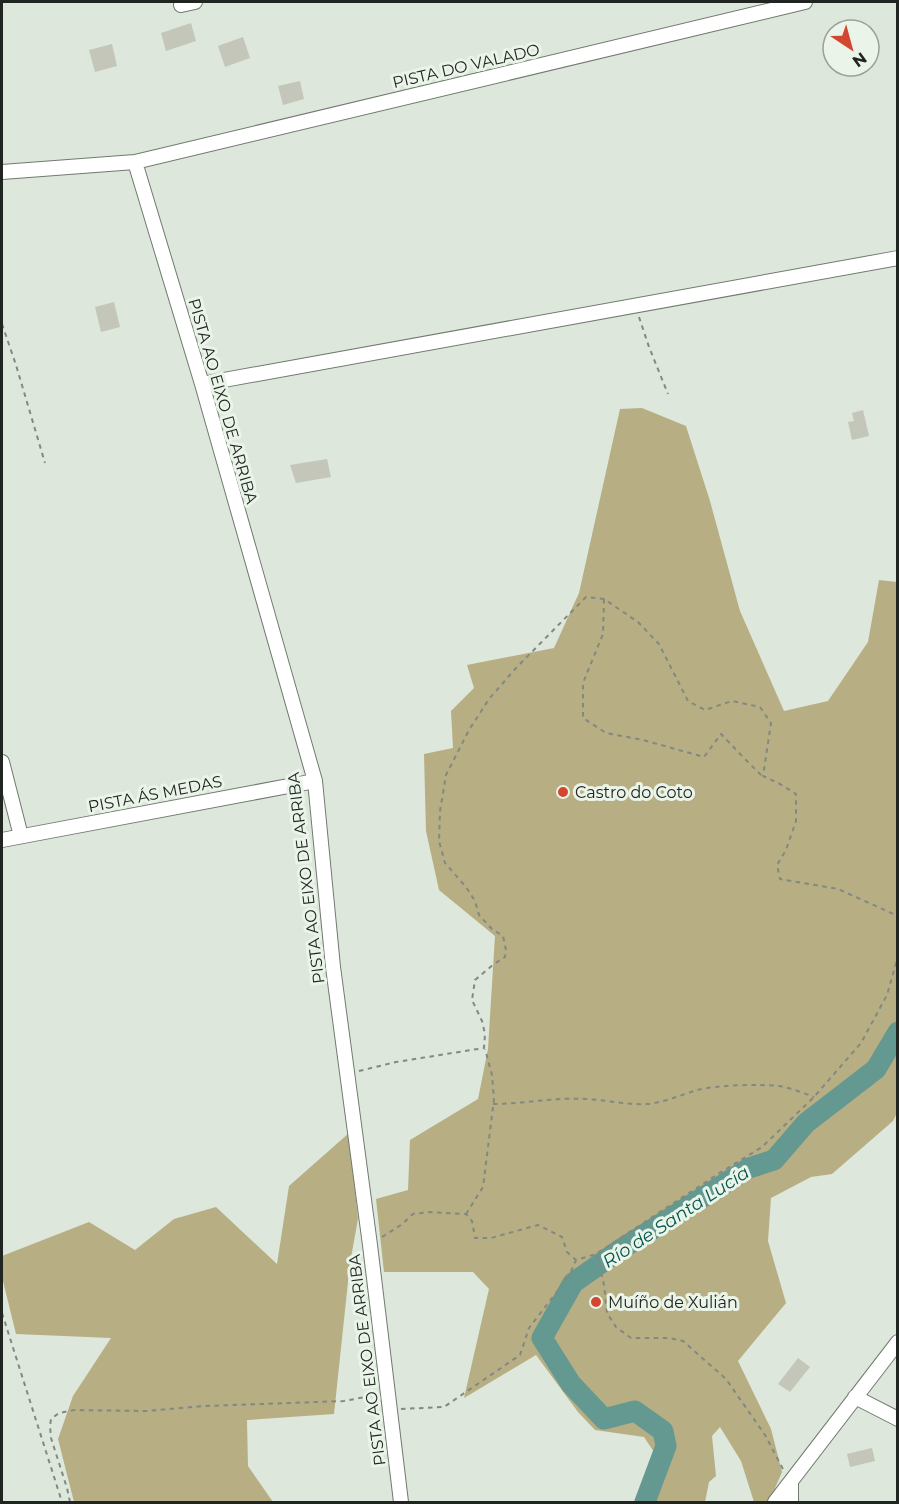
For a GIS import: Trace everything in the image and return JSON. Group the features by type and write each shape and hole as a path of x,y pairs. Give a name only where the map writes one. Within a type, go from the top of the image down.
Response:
{"street":[{"name":"PISTA DO VALADO","path":"2,172 135,162 805,2"},
{"name":"PISTA AO EIXO DE ARRIBA","path":"135,162 202,384 315,781 333,967 401,1503"},
{"path":"202,384 897,258"},
{"path":"2,762 21,836"},
{"name":"PISTA ÁS MEDAS","path":"2,840 315,781"},
{"path":"775,1503 897,1342"},
{"path":"855,1397 897,1419"},
{"path":"791,1484 791,1503"}],"path":[{"path":"635,306 668,394"},
{"path":"2,324 45,463"},
{"path":"466,1214 483,1187 493,1104 492,1075 484,1048 484,1028 472,1000 475,980 505,957 506,950 503,936 479,915 475,901 466,887 445,864 439,841 440,811 447,776 469,730 489,699 586,597 604,599 638,622 659,644 688,701 705,710 732,701 760,707 771,723 763,776"},
{"path":"604,599 603,634 583,683 583,718 606,733 643,740 704,757 721,734 763,776 796,794 796,821 786,850 777,866 780,879 838,889 897,916"},
{"path":"389,1410 444,1407 520,1355 529,1328 569,1276 576,1260 596,1254 762,1147 814,1097 861,1043 887,995 897,956"},
{"path":"347,1073 396,1062 484,1048"},
{"path":"493,1104 514,1104 559,1098 650,1104 699,1090 757,1085 781,1086 814,1097"},
{"path":"370,1245 401,1225 413,1214 430,1212 466,1214 472,1221 475,1238 491,1238 538,1225 562,1237 567,1252 576,1260"},
{"path":"596,1254 604,1285 607,1313 616,1328 631,1338 669,1338 683,1341 726,1379 765,1435 791,1484"},
{"path":"2,1313 62,1503"},
{"path":"70,1503 51,1438 51,1419 59,1413 74,1410 146,1411 205,1406 344,1401 387,1394"}],"shaded area":[{"path":"642,408 686,426 710,501 740,611 784,711 828,701 868,642 879,580 897,582 897,1113 893,1121 832,1174 811,1177 771,1198 768,1241 786,1303 738,1361 771,1429 782,1472 769,1502 754,1502 741,1461 720,1427 712,1436 716,1476 709,1482 705,1502 641,1502 656,1455 644,1437 595,1430 578,1412 536,1355 464,1398 489,1289 473,1272 384,1272 376,1199 408,1190 410,1140 478,1099 488,1049 495,936 439,890 426,831 424,754 453,748 451,711 474,688 467,665 554,648 579,593 620,409"},
{"path":"349,1133 358,1219 350,1263 334,1414 247,1420 248,1466 273,1502 74,1502 58,1439 73,1396 111,1338 16,1334 2,1277 2,1256 89,1222 135,1250 174,1219 216,1207 277,1264 289,1186"}],"building":[{"path":"191,23 196,41 166,51 161,33"},
{"path":"243,37 250,58 225,67 218,46"},
{"path":"112,44 117,66 95,72 89,50"},
{"path":"300,81 304,99 283,105 278,86"},
{"path":"114,302 120,327 101,332 95,307"},
{"path":"863,410 869,436 852,440 848,422 854,421 852,413"},
{"path":"327,459 331,477 296,483 290,465"},
{"path":"798,1358 810,1367 790,1392 778,1384"},
{"path":"872,1448 875,1461 850,1467 847,1454"}],"waterway":[{"name":"Río de Santa Lucía","path":"645,1502 666,1446 663,1431 635,1411 604,1419 571,1384 542,1338 573,1283 618,1251 749,1168 774,1160 806,1123 876,1069 898,1032"}],"place":[{"name":"Castro do Coto","path":"563,792"},
{"name":"Muíño de Xulián","path":"596,1302"}]}
